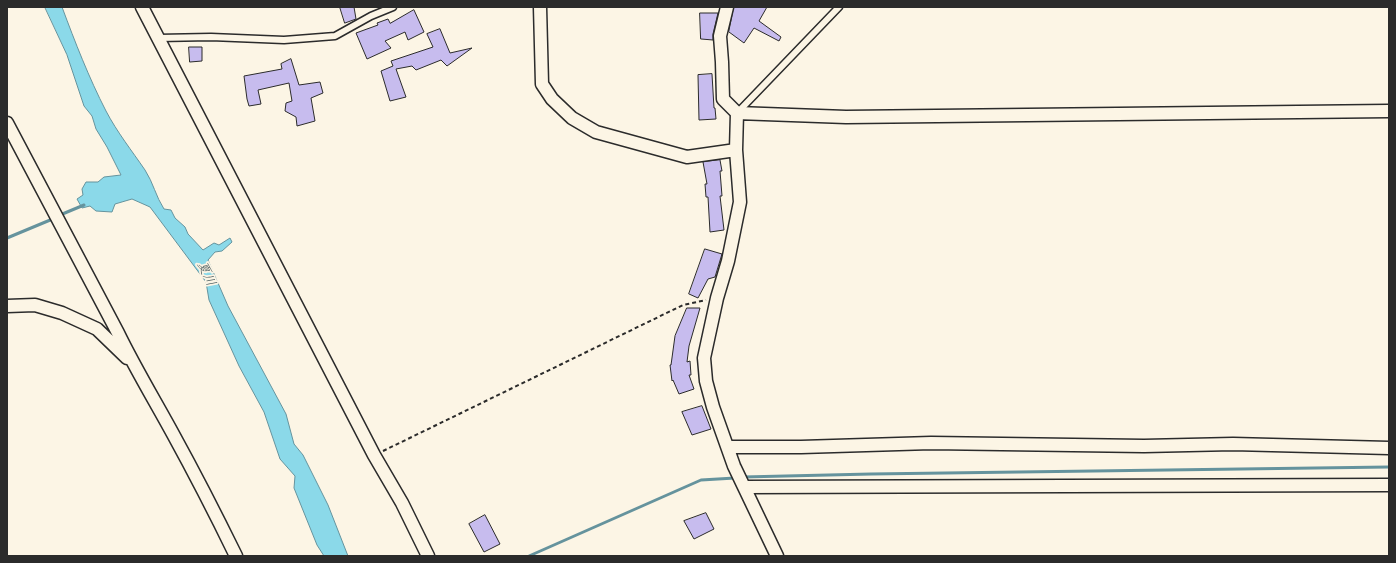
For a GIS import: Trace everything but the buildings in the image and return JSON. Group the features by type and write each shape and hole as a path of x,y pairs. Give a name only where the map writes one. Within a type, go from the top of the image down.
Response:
{"street":[{"path":"142,7 374,455 402,503 428,556"},
{"path":"540,7 542,84 552,98 572,118 596,132 687,157 736,150"},
{"path":"727,7 720,36 723,100 737,113 846,116 1389,111"},
{"path":"737,113 736,150 740,202 728,261 717,298 704,358 706,381 713,407 736,471 777,556"},
{"path":"7,123 133,364 143,378 187,459 236,556"},
{"path":"7,306 35,304 62,313 97,329 133,364"},
{"path":"728,447 801,447 931,443 1114,446 1233,444 1389,448"},
{"path":"743,486 1389,485"}],"lane":[{"path":"158,38 212,37 284,40 335,36 371,16 393,7"},
{"path":"737,113 839,7"}],"path":[{"path":"374,455 683,305 717,298"}],"water":[{"name":"夏川","path":"45,7 62,7 82,60 110,119 148,175 164,209 171,210 175,218 185,227 188,234 203,250 214,243 219,245 230,238 232,242 222,251 215,252 208,260 228,306 286,414 294,444 303,455 328,505 348,556 324,556 317,545 294,488 295,476 280,459 264,412 239,366 209,300 206,282 150,207 132,199 115,204 112,212 96,211 90,206 82,208 77,199 83,195 82,189 86,182 98,182 104,177 121,175 96,129 92,116 84,106 67,55"}],"waterway":[{"path":"60,215 84,205"},
{"path":"7,238 55,218"},
{"path":"743,477 1389,467"},
{"path":"529,556 701,480 735,478"}]}
